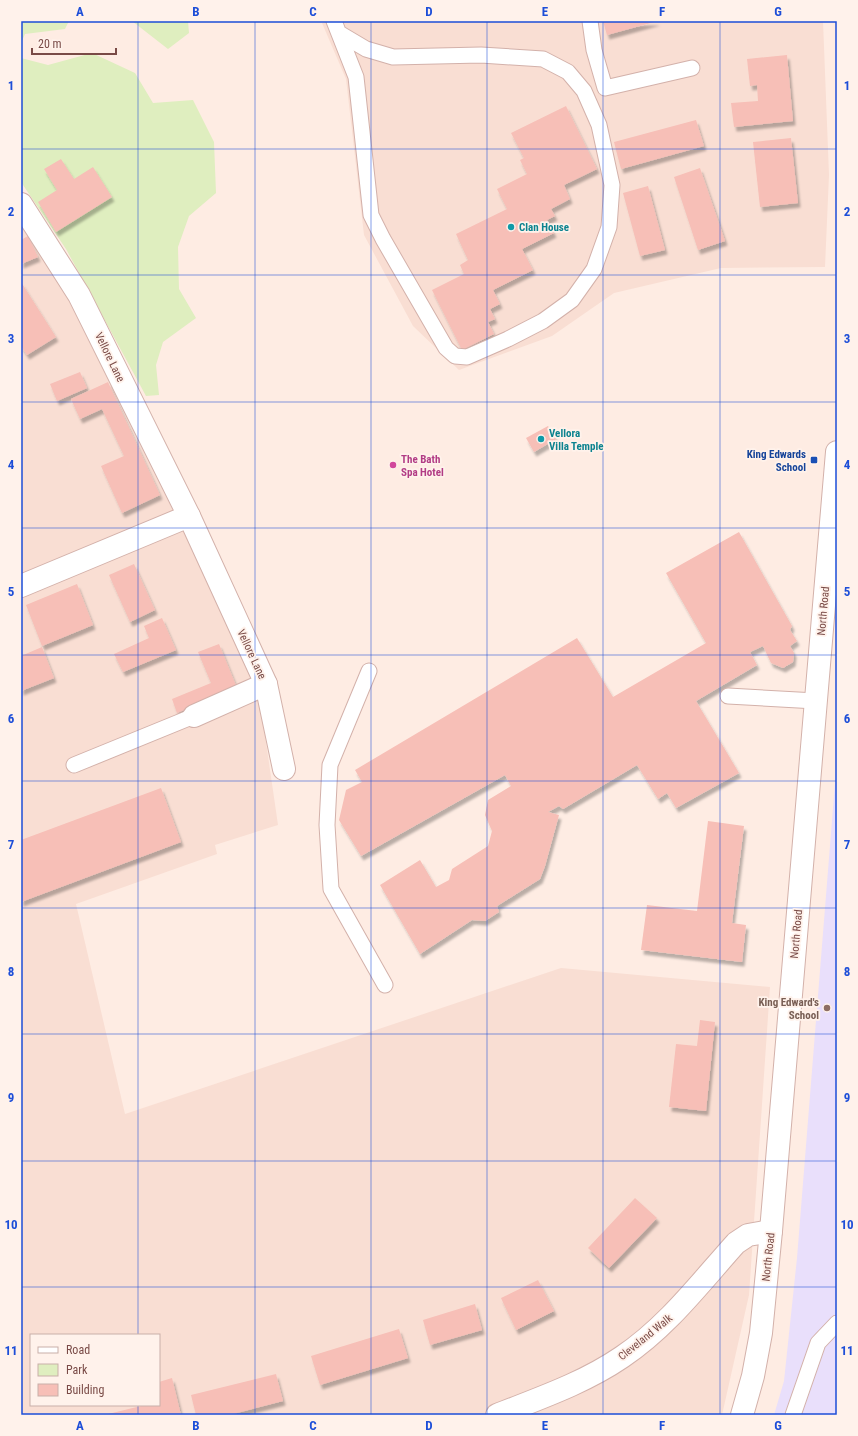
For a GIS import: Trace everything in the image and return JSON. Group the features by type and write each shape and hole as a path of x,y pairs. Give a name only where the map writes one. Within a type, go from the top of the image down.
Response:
{"street":[{"name":"Vellore Lane","path":"21,204 79,295 189,516 266,684 284,769"},
{"name":"North Road","path":"742,1415 753,1376 760,1333 771,1231 837,452"},
{"path":"21,586 189,516"},
{"name":"Vellore Lane","path":"194,716 266,684"},
{"name":"Cleveland Walk","path":"498,1415 567,1388 622,1357 666,1322 736,1244 748,1235 771,1231"}],"lane":[{"path":"590,21 594,50 604,88 692,68"},
{"path":"336,27 366,49 393,57 481,55 543,59 568,72 584,91 599,125 612,185 609,227 594,269 572,300 543,321 508,339 467,357 455,356 446,348 382,239 371,215 356,77 336,27"},
{"path":"369,671 330,765 327,826 331,889 385,985"},
{"path":"728,696 816,701"},
{"path":"74,764 194,716"},
{"path":"793,1415 818,1343 837,1323"}],"shaded area":[{"path":"329,21 823,21 829,175 825,267 721,268 614,293 552,336 459,370 413,326 364,235 346,79 322,23"},
{"path":"21,221 73,305 257,680 278,825 215,845 217,854 76,904 125,1114 561,968 770,987 749,1295 722,1415 21,1415"},
{"name":"King Edward's School","path":"837,758 837,1415 774,1415 784,1381 797,1258"}],"green space":[{"path":"21,21 69,21 65,29 25,34 21,43"},
{"path":"132,21 188,21 189,33 168,49"},
{"path":"92,53 135,73 153,103 193,100 214,142 216,193 189,216 178,247 179,289 196,318 163,342 156,365 159,395 146,396 66,249 21,182 21,58 48,65"}],"building":[{"path":"603,21 658,21 607,35"},
{"path":"787,55 793,121 734,127 731,103 758,101 757,85 750,86 747,59"},
{"name":"Clan House","path":"566,106 597,169 564,185 570,199 551,209 555,216 547,220 554,233 522,249 533,270 493,290 500,304 490,309 495,319 488,322 494,334 462,350 432,290 464,274 460,265 468,260 456,234 507,209 497,189 527,174 520,160 524,158 511,133"},
{"path":"696,120 704,146 621,169 614,142"},
{"path":"791,138 798,203 760,207 753,142"},
{"path":"61,159 74,179 93,167 112,197 56,232 38,202 57,190 44,169"},
{"path":"700,168 725,241 698,250 674,177"},
{"path":"648,186 665,250 640,256 623,193"},
{"path":"28,236 38,257 21,264 21,240"},
{"path":"21,282 56,337 27,355 21,346"},
{"path":"80,372 87,388 57,401 50,384"},
{"path":"108,382 160,495 122,513 101,466 124,456 102,409 80,419 71,399"},
{"name":"Vellora Villa Temple","path":"548,426 556,439 534,452 526,438"},
{"path":"739,532 792,626 790,630 797,641 790,646 794,653 793,662 783,668 771,663 763,646 750,652 757,665 696,701 739,773 676,808 667,793 658,799 637,765 563,809 559,806 548,812 559,815 540,879 497,906 499,912 485,921 472,920 420,954 380,885 420,860 436,887 449,880 452,869 488,846 492,831 485,815 488,800 511,786 505,775 361,856 339,820 346,790 362,782 355,770 577,638 613,697 706,643 666,573"},
{"path":"134,564 155,610 130,622 109,575"},
{"path":"77,584 93,625 42,646 26,605"},
{"path":"162,618 176,650 123,672 114,654 149,638 144,626"},
{"path":"219,644 237,688 177,713 172,699 211,683 198,652"},
{"path":"42,647 54,678 21,691 21,656"},
{"path":"161,788 181,842 21,902 21,840"},
{"path":"708,821 744,826 732,923 746,925 742,962 641,950 647,905 697,911"},
{"path":"700,1020 715,1022 706,1111 669,1107 676,1044 697,1046"},
{"path":"635,1198 657,1218 609,1268 588,1248"},
{"path":"538,1280 554,1311 516,1330 501,1298"},
{"path":"475,1304 482,1330 430,1345 423,1320"},
{"path":"399,1329 408,1358 320,1385 311,1356"},
{"path":"276,1374 283,1401 229,1415 196,1415 191,1395"},
{"path":"172,1378 181,1415 104,1415 141,1406 160,1406 160,1382"}],"place":[{"name":"Clan House","path":"511,227"},
{"name":"Vellora Villa Temple","path":"541,439"},
{"name":"King Edwards School","path":"814,460"},
{"name":"The Bath Spa Hotel","path":"393,465"},
{"name":"King Edward's School","path":"827,1008"}]}
